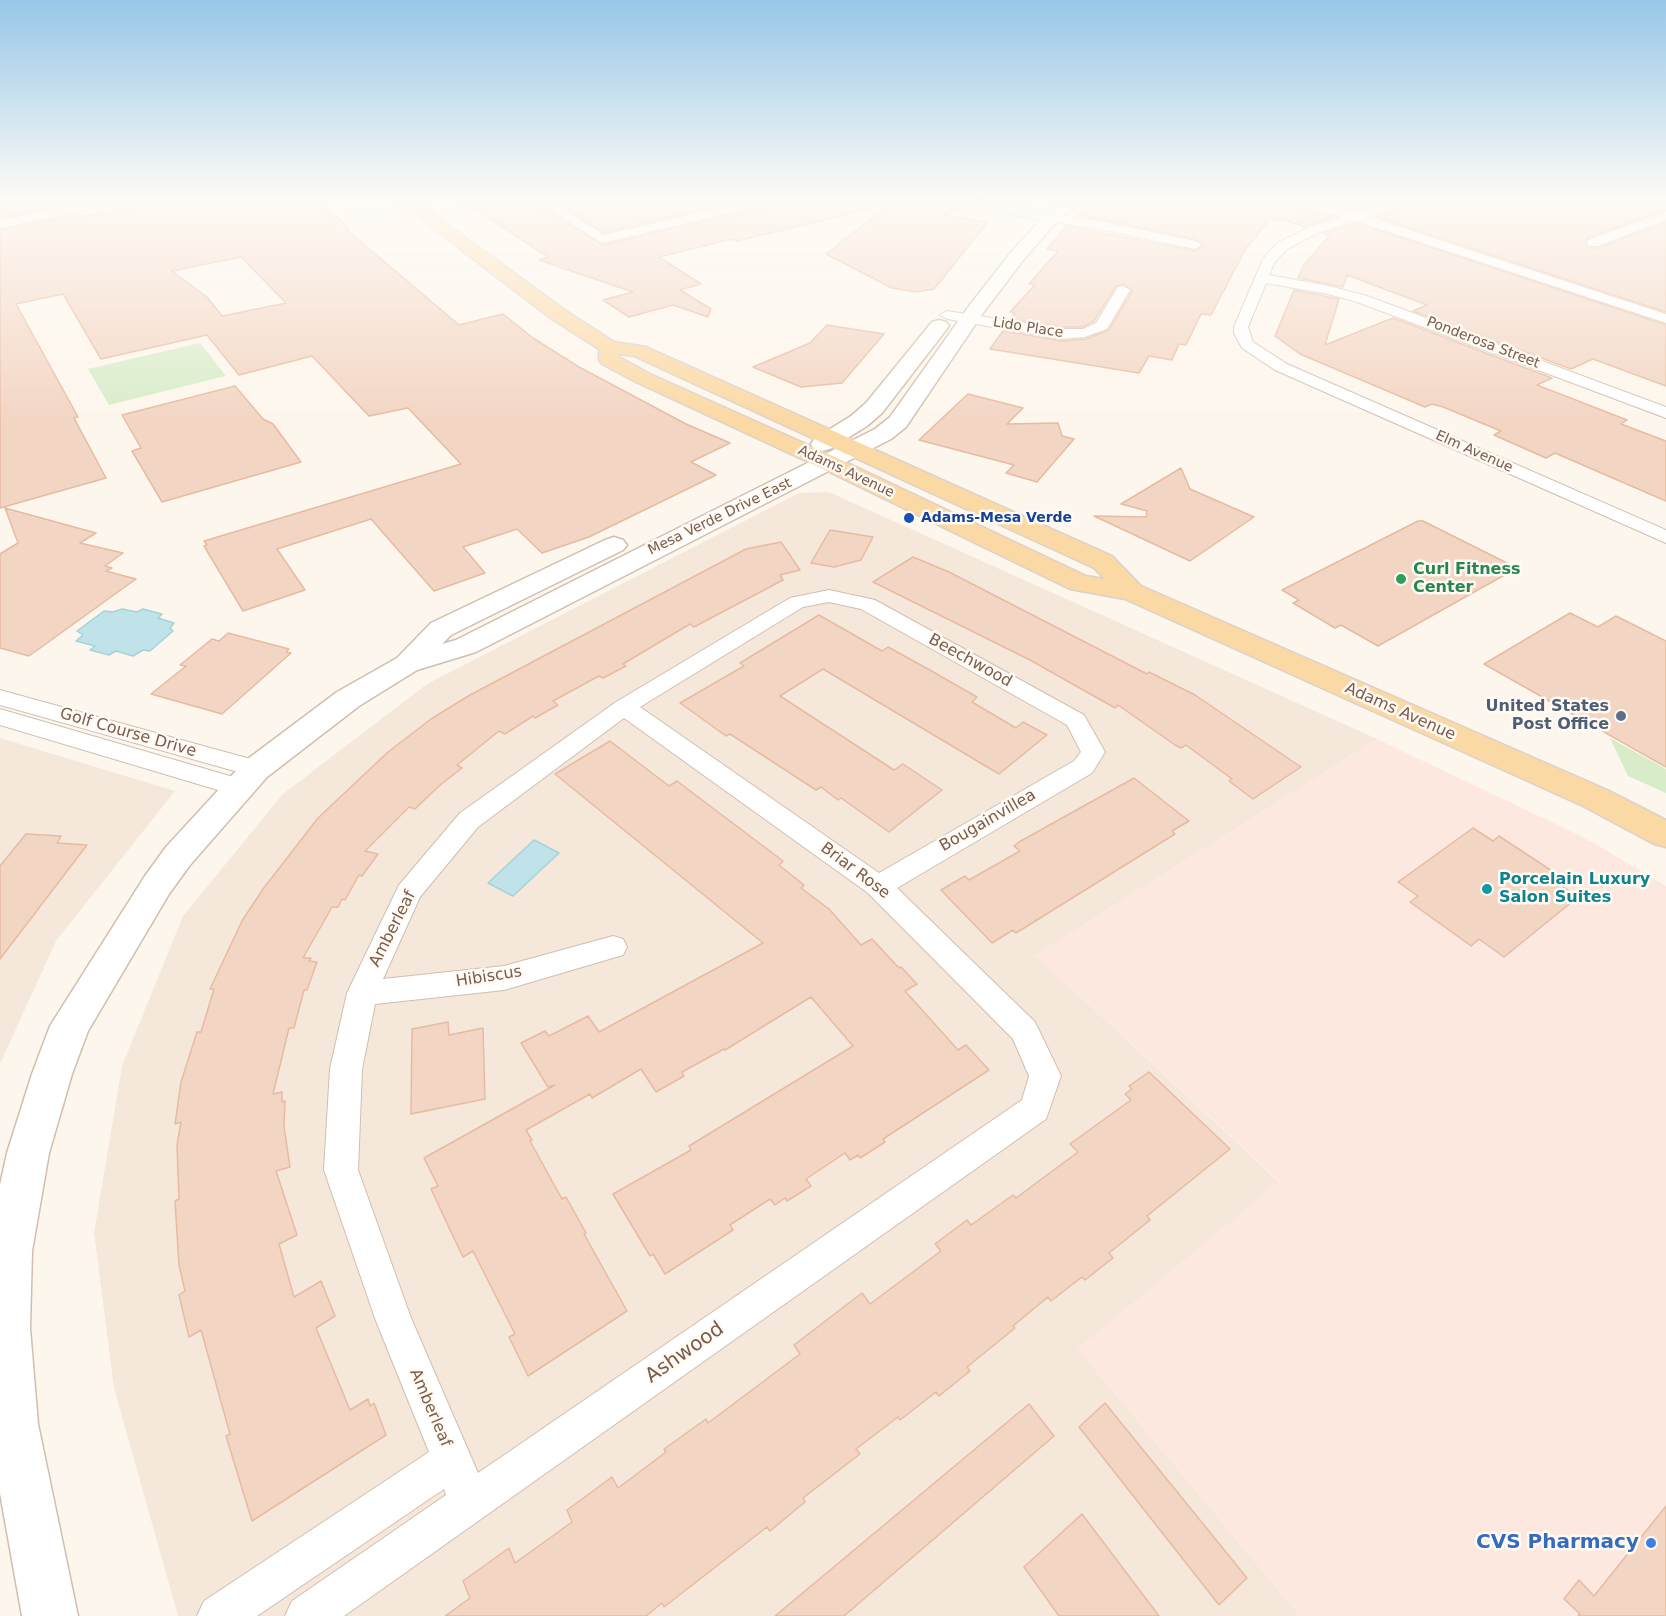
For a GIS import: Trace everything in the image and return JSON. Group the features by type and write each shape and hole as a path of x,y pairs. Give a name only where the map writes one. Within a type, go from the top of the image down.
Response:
{"main road":[{"name":"Adams Avenue","path":"502,272 559,315 609,347 639,351 1079,583 1132,592 1594,798 1666,835"},
{"name":"Adams Avenue","path":"609,347 609,360 806,453 830,451"},
{"name":"Adams Avenue","path":"856,450 1103,562 1132,592"}],"street":[{"name":"Mesa Verde Drive East","path":"50,1616 13,1424 6,1328 9,1251 28,1153 52,1074 70,1026 157,885 178,856 247,778 348,699 407,664 466,646 830,451 874,408 959,312 1000,272"},
{"path":"1261,278 1264,272"},
{"path":"1525,272 1666,319"},
{"name":"Elm Avenue","path":"1261,278 1241,327 1241,333 1253,350 1281,367 1666,537"},
{"name":"Ponderosa Street","path":"1261,278 1329,290 1371,301 1666,413"},
{"name":"Lido Place","path":"959,312 1062,334 1085,333 1102,326 1123,290"},
{"name":"Mesa Verde Drive East","path":"830,451 856,450 884,434 898,422 959,312"},
{"name":"Mesa Verde Drive East","path":"407,664 441,629 806,453"},
{"name":"Amberleaf","path":"470,1503 394,1321 341,1170 346,1069 362,993 410,892 469,820 529,774 624,707 797,602 829,596"},
{"name":"Beechwood","path":"829,596 868,604 1076,720 1093,752"},
{"name":"Golf Course Drive","path":"0,697 247,778"},
{"name":"Briar Rose","path":"624,707 878,886 1024,1031 1045,1076"},
{"name":"Golf Course Drive","path":"0,717 247,778"},
{"name":"Bougainvillea","path":"878,886 1083,767 1093,752"},
{"name":"Hibiscus","path":"362,993 504,978 613,947"},
{"name":"Ashwood","path":"307,1616 1035,1109 1045,1076"},
{"name":"Amberleaf","path":"219,1616 452,1460"}],"shaded area":[{"path":"829,492 1377,739 1036,955 1279,1182 1078,1349 1300,1616 178,1616 114,1388 94,1233 122,1066 183,916 283,794 427,684 799,493"},
{"path":"0,738 175,791 56,941 0,1064"},
{"path":"1377,739 1585,838 1666,886 1666,1616 1300,1616 1078,1349 1279,1181 1036,955"}],"green space":[{"path":"200,343 226,376 109,405 88,369"},
{"path":"1610,738 1666,769 1666,793 1628,776"}],"water":[{"path":"122,609 137,612 143,609 162,614 158,618 174,623 170,628 173,631 150,651 143,650 133,656 116,651 109,655 90,650 95,646 76,641 83,635 77,631 104,611 113,612"},
{"path":"534,840 559,853 513,896 488,883"}],"building":[{"path":"0,272 174,272 207,297 222,316 286,303 256,272 397,272 459,325 503,314 533,338 579,367 686,424 730,443 691,462 716,475 589,537 542,553 517,529 463,547 485,573 434,591 371,519 277,549 305,590 243,611 204,546 207,545 204,541 461,464 408,408 369,416 312,356 239,375 207,335 101,359 63,294 16,304 78,417 74,418 106,478 0,508"},
{"path":"575,272 683,272 701,284 680,290 711,309 708,317 673,305 629,317 603,300 633,292"},
{"path":"862,272 947,272 934,289 916,292 892,288"},
{"path":"1039,272 1233,272 1211,315 1201,314 1186,345 1179,344 1172,360 1149,356 1139,373 990,349 1003,331 1062,341 1086,339 1109,330 1132,291 1124,284 1116,286 1094,321 1083,327 1062,327 1011,319 1015,313 1010,312 1035,285 1029,284"},
{"path":"1300,272 1506,272 1666,325 1666,386 1593,359 1571,369 1413,311 1427,305 1347,275 1343,287 1298,278"},
{"path":"1545,272 1666,272 1666,312"},
{"path":"1294,290 1339,299 1325,345 1393,318 1552,378 1537,385 1627,420 1621,424 1666,441 1666,501 1555,453 1546,458 1494,435 1501,431 1443,407 1432,404 1425,407 1300,354 1275,336"},
{"path":"827,325 884,334 842,383 801,387 753,367 810,343"},
{"path":"235,386 263,419 273,424 301,462 162,502 132,451 141,448 122,415"},
{"path":"968,394 1023,408 1007,424 1058,423 1062,436 1074,439 1037,482 1006,473 1014,465 919,440"},
{"path":"1181,468 1190,489 1254,517 1190,561 1094,516 1146,517 1147,511 1121,504"},
{"path":"5,508 96,533 80,543 123,553 105,566 112,568 106,571 136,579 29,656 0,648 0,554 18,543"},
{"name":"Curl Fitness Center","path":"1418,521 1423,521 1517,568 1378,646 1341,625 1335,628 1293,603 1299,600 1282,590"},
{"path":"830,530 873,537 861,560 834,567 811,563"},
{"path":"781,542 800,570 780,575 783,580 694,627 690,624 623,664 626,666 603,678 599,676 553,701 558,705 535,718 533,716 505,734 499,731 457,765 462,768 415,809 409,807 365,851 378,854 362,876 359,875 345,900 342,899 338,907 332,907 303,958 311,958 309,961 317,962 307,990 304,990 294,1028 289,1028 273,1094 282,1092 282,1102 285,1101 284,1126 290,1167 276,1171 297,1235 279,1244 294,1297 321,1281 335,1316 316,1328 350,1410 368,1399 370,1406 374,1403 386,1435 252,1521 226,1436 230,1434 201,1330 189,1337 179,1295 185,1291 179,1265 175,1201 179,1199 177,1145 181,1122 175,1124 181,1082 197,1032 201,1032 214,989 210,989 242,921 263,889 318,818 388,752 431,719 470,695 746,549"},
{"path":"913,557 949,572 1147,674 1149,672 1195,695 1301,767 1253,799 1229,781 1232,779 1186,745 1181,748 1175,745 1118,705 1115,708 1030,660 873,582"},
{"name":"United States Post Office","path":"1570,613 1598,627 1616,616 1666,641 1666,767 1484,664"},
{"path":"819,615 882,651 888,647 977,697 972,702 1016,728 1023,722 1047,735 999,774 823,669 780,696 894,770 903,764 942,790 889,832 841,798 838,800 821,787 816,790 730,734 726,736 680,703 744,666 740,663"},
{"path":"228,633 289,649 286,652 291,653 222,714 151,694 186,666 180,665 212,639 219,641"},
{"path":"610,741 669,786 677,781 783,861 779,865 804,885 801,888 829,909 861,945 872,939 899,968 901,967 917,984 905,991 958,1050 966,1045 989,1070 883,1139 885,1142 860,1158 858,1155 850,1160 845,1153 806,1179 811,1186 787,1201 785,1198 775,1205 770,1199 730,1225 733,1230 665,1274 653,1254 650,1256 613,1194 691,1150 689,1146 853,1046 811,997 725,1050 682,1072 684,1076 656,1092 641,1069 592,1098 590,1094 526,1130 562,1199 566,1197 627,1311 528,1376 509,1337 515,1334 473,1251 463,1257 451,1232 431,1189 438,1186 424,1158 555,1085 548,1087 521,1043 545,1031 549,1036 588,1016 599,1032 763,943 555,774"},
{"path":"1134,778 1189,821 1172,831 1175,834 1016,933 1013,930 992,943 941,890 965,876 969,880 1020,851 1014,846 1019,842"},
{"name":"Porcelain Luxury Salon Suites","path":"1473,828 1493,841 1499,836 1561,877 1555,881 1578,897 1504,957 1479,939 1471,946 1410,902 1418,896 1398,882"},
{"path":"26,834 61,836 57,843 87,845 0,959 0,866"},
{"path":"448,1022 449,1035 483,1028 485,1099 411,1114 412,1029"},
{"path":"1149,1072 1230,1149 1147,1216 1150,1220 1109,1253 1113,1258 1085,1280 1082,1277 1051,1301 1048,1297 1013,1326 1015,1328 967,1367 970,1371 939,1396 936,1392 900,1420 898,1417 856,1449 860,1454 803,1498 805,1502 770,1531 767,1527 664,1607 662,1603 646,1616 445,1616 470,1598 463,1581 509,1548 515,1563 572,1522 567,1510 612,1477 618,1488 666,1452 664,1449 706,1419 708,1423 800,1354 794,1345 862,1293 870,1304 941,1251 935,1244 967,1220 971,1225 1013,1195 1016,1198 1078,1152 1070,1144 1131,1100 1125,1094 1132,1089 1129,1086"},
{"path":"1105,1403 1247,1578 1219,1605 1079,1427"},
{"path":"1029,1404 1054,1436 844,1616 775,1616"},
{"name":"CVS Pharmacy","path":"1666,1506 1666,1616 1578,1616 1580,1614 1564,1599 1579,1580 1594,1596"},
{"path":"1082,1514 1159,1616 1059,1616 1024,1567"}],"place":[{"name":"Adams-Mesa Verde","path":"909,518"},
{"name":"Curl Fitness Center","path":"1401,579"},
{"name":"United States Post Office","path":"1621,716"},
{"name":"Porcelain Luxury Salon Suites","path":"1487,889"},
{"name":"CVS Pharmacy","path":"1651,1543"}]}
